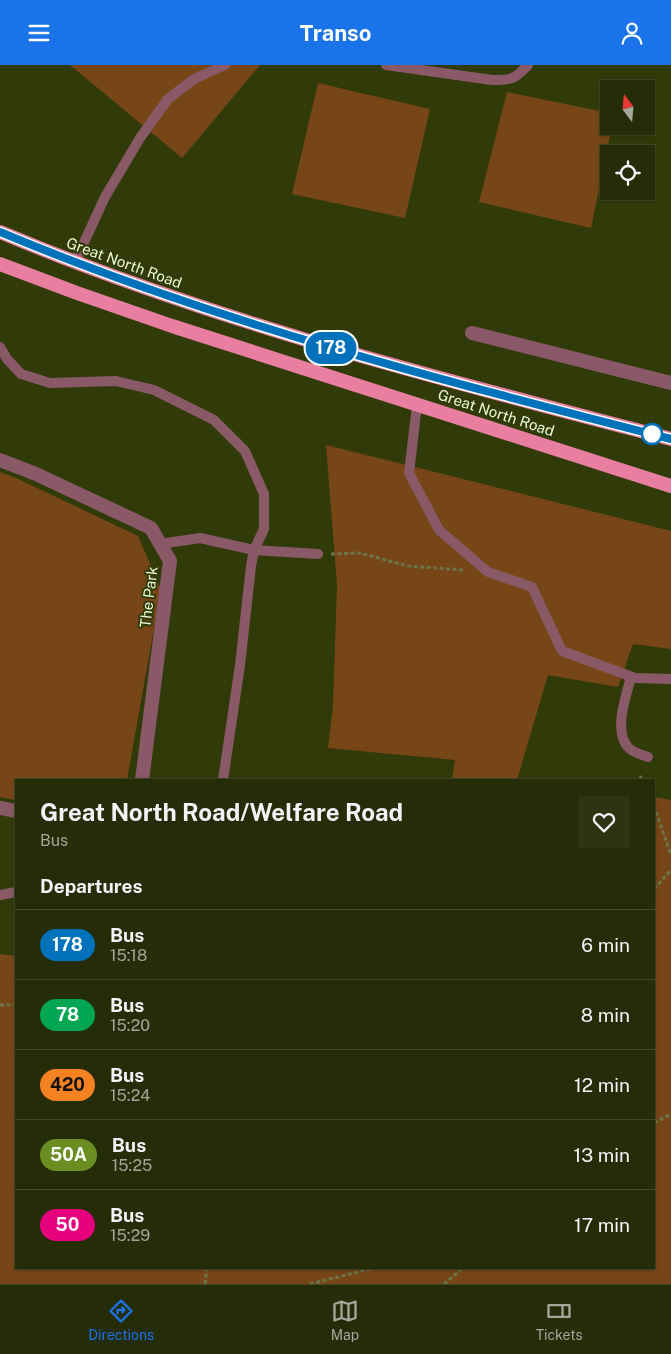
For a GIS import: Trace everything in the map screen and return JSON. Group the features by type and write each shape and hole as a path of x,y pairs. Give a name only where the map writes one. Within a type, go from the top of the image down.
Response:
{"highway":[{"name":"Great North Road","path":"0,232 75,263 183,302 330,348 424,375 671,439"},
{"name":"Great North Road","path":"0,264 172,326 671,485"}],"street":[{"path":"472,333 671,383"},
{"name":"The Park","path":"0,460 36,474 150,528 170,561 142,779"},
{"path":"0,808 15,811"}],"lane":[{"path":"75,263 105,197 140,138 168,99 194,79 225,65"},
{"path":"386,65 492,80 509,80 521,73 528,65"},
{"path":"0,347 7,359 21,374 50,383 116,381 154,390 214,420 245,451 264,494 264,529 254,549 251,566 240,665 223,779"},
{"path":"417,405 409,473 439,530 488,572 532,587 562,651 634,679 671,679"},
{"path":"160,544 200,539 254,549 318,554"},
{"path":"631,677 621,717 623,739 625,745 631,750 648,757"},
{"path":"0,895 15,892"}],"path":[{"path":"318,554 360,553 408,566 488,572"},
{"path":"655,809 671,855"},
{"path":"655,888 671,870"},
{"path":"0,1005 15,1005"},
{"path":"655,1122 671,1114"},
{"path":"205,1284 207,1269"},
{"path":"310,1284 370,1269"},
{"path":"444,1284 462,1269"}],"shaded area":[{"path":"70,65 260,65 182,158"},
{"path":"318,83 430,109 405,218 292,194"},
{"path":"507,92 600,111 600,135 610,135 608,145 600,145 600,184 591,228 479,202"},
{"path":"326,445 671,531 671,649 633,644 618,687 548,675 517,779 452,779 455,760 328,748 333,706 337,585"},
{"path":"0,472 138,536 161,589 127,779 15,779 15,800 0,797"},
{"path":"655,797 671,800 671,1284 0,1284 0,954 15,956 15,1269 655,1269"}],"bus line":[{"name":"178","path":"0,232 88,268 183,302 330,348 424,375 671,439"}]}
